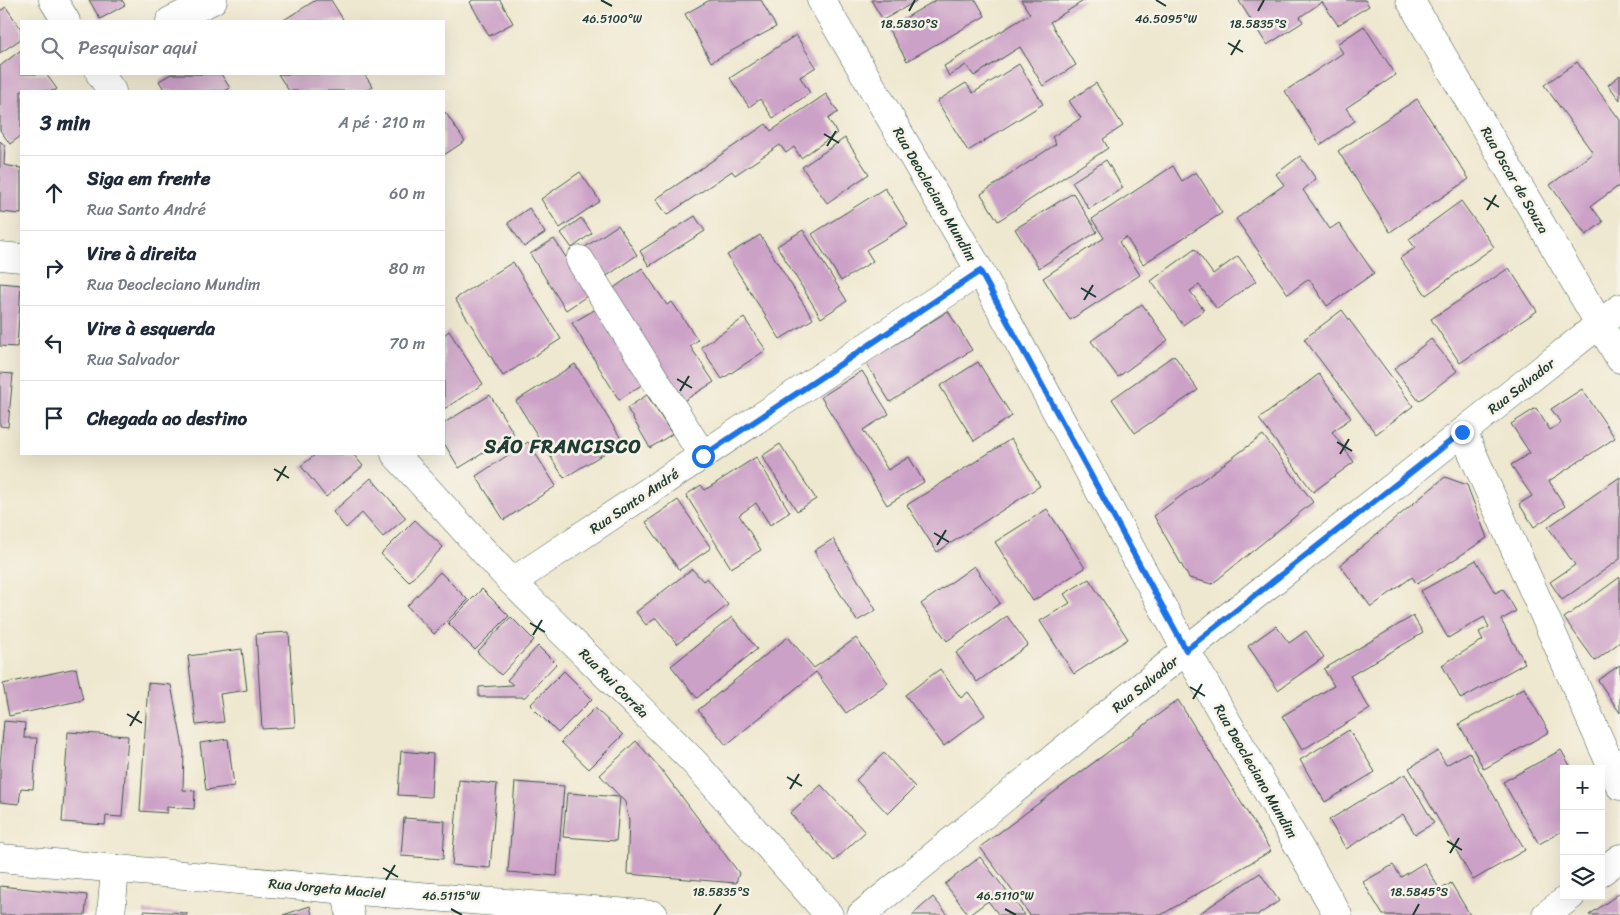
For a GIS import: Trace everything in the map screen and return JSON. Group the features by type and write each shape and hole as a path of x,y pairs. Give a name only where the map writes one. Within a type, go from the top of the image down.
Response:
{"street":[{"path":"52,0 65,20"},
{"path":"172,20 213,0"},
{"name":"Rua Deocleciano Mundim","path":"821,0 980,271 1186,650 1338,915"},
{"name":"Rua Oscar de Souza","path":"1410,0 1610,316 1620,359"},
{"path":"101,75 111,90"},
{"path":"0,256 20,258"},
{"path":"580,260 703,456"},
{"name":"Rua Santo André","path":"512,582 980,271"},
{"name":"Rua Salvador","path":"861,915 1186,650 1610,316"},
{"path":"1462,432 1620,786"},
{"name":"Rua Rui Corrêa","path":"397,455 512,582 694,762 828,915"},
{"name":"Rua Jorgeta Maciel","path":"0,858 115,868 348,902 654,915"},
{"path":"1605,869 1620,858"},
{"path":"111,915 115,868"},
{"path":"1546,915 1565,900"}],"building":[{"path":"89,0 122,0 125,5 100,19"},
{"path":"316,0 331,0 343,20 284,20"},
{"path":"473,0 500,0 513,23 489,36 470,2"},
{"path":"710,0 761,0 776,27 711,62 685,14"},
{"path":"871,0 918,0 883,20"},
{"path":"936,0 976,0 985,16 907,61 888,28"},
{"path":"1021,0 1085,0 1050,22 1076,65 1043,86 1020,47 974,76 966,65 949,76 944,66 1030,14"},
{"path":"1365,0 1369,6 1338,25 1322,2 1300,17 1303,22 1267,45 1239,1"},
{"path":"6,7 20,28 20,40 0,53 0,11"},
{"path":"1364,26 1396,75 1346,108 1355,121 1320,145 1285,91 1343,53 1337,44"},
{"path":"796,35 816,67 800,77 810,93 773,118 760,99 749,107 730,78"},
{"path":"20,51 20,75 47,75 57,89 20,90 20,137 10,144 0,130 0,66"},
{"path":"1577,62 1620,120 1620,185 1591,206 1603,222 1586,235 1550,185 1593,153 1544,85"},
{"path":"1019,64 1043,104 968,151 937,101 966,83 973,93"},
{"path":"169,75 222,75 230,88 227,90 164,90 159,81"},
{"path":"279,75 365,75 373,87 367,90 288,90"},
{"path":"1620,75 1620,100 1608,85"},
{"path":"1096,83 1123,126 1103,139 1108,148 998,221 981,194 1056,144 1052,137 1081,118 1069,101"},
{"path":"826,94 838,112 828,119 837,133 801,158 794,147 786,153 780,145 735,175 732,171 667,215 656,199 766,124 771,131"},
{"path":"1417,99 1469,179 1390,232 1338,151"},
{"path":"445,112 465,141 445,154"},
{"path":"845,138 869,174 827,203 802,167"},
{"path":"0,141 5,146 4,165 20,168 20,214 0,212"},
{"path":"1300,156 1316,179 1303,190 1330,229 1339,223 1374,273 1327,306 1309,279 1288,294 1236,219 1284,185 1276,174"},
{"path":"1106,160 1123,188 1089,209 1072,182"},
{"path":"1173,166 1182,181 1196,172 1222,213 1143,264 1126,237 1119,242 1140,275 1070,320 1043,278 1104,238 1092,219"},
{"path":"580,172 600,201 560,228 541,199"},
{"path":"885,188 908,225 866,250 873,261 841,281 812,234"},
{"path":"1073,193 1097,232 1039,268 1015,229"},
{"path":"1461,201 1494,247 1426,295 1400,258 1415,248 1409,239"},
{"path":"529,208 545,233 524,247 508,223"},
{"path":"695,216 705,231 649,266 640,251"},
{"path":"581,218 592,233 572,248 561,233"},
{"path":"618,225 637,255 601,280 582,249"},
{"path":"803,230 847,301 821,318 777,246"},
{"path":"760,235 813,319 780,339 727,255"},
{"path":"554,239 590,294 566,310 530,254"},
{"path":"1195,249 1213,274 1238,256 1256,281 1217,309 1199,285 1190,291 1204,310 1183,325 1151,281"},
{"path":"513,262 561,339 503,376 455,299"},
{"path":"642,268 667,305 672,302 698,340 690,346 714,382 682,402 608,292"},
{"path":"1509,268 1537,311 1460,363 1431,319"},
{"path":"0,283 20,285 17,347 0,346"},
{"path":"1142,304 1168,340 1118,377 1091,341"},
{"path":"596,309 643,384 619,400 572,323"},
{"path":"1342,310 1413,406 1376,434 1304,339"},
{"path":"948,311 972,350 890,402 866,363"},
{"path":"744,318 766,350 722,379 701,347"},
{"path":"449,331 483,384 445,408 445,334"},
{"path":"1431,339 1457,371 1419,401 1394,369"},
{"path":"1174,355 1198,390 1135,433 1112,399"},
{"path":"978,362 1012,416 974,441 940,386"},
{"path":"575,364 623,442 564,478 516,401"},
{"path":"862,371 889,414 863,430 888,470 909,457 924,482 887,505 821,397"},
{"path":"0,373 13,374 8,427 0,426"},
{"path":"1319,374 1351,418 1332,432 1354,462 1313,492 1259,419"},
{"path":"1582,389 1615,438 1549,481 1565,506 1534,527 1519,504 1532,496 1511,465 1530,453 1511,424 1536,408 1550,430 1561,423 1551,409"},
{"path":"490,395 514,434 459,468 445,445 445,422"},
{"path":"647,395 672,434 650,448 627,408"},
{"path":"1263,435 1313,502 1212,584 1189,578 1154,516"},
{"path":"1011,439 1040,486 937,552 907,505"},
{"path":"528,442 556,486 504,520 476,476"},
{"path":"780,444 816,499 797,511 762,456"},
{"path":"315,455 354,455 363,466 326,497 301,466"},
{"path":"756,457 790,512 770,525 756,503 739,515 761,550 731,568 686,495 701,485 705,490"},
{"path":"1445,477 1467,485 1487,538 1417,584 1412,577 1371,607 1340,565"},
{"path":"1620,477 1620,559 1562,600 1550,582 1575,565 1548,527"},
{"path":"371,478 406,518 383,537 362,513 346,528 333,512"},
{"path":"678,500 711,548 679,570 646,522"},
{"path":"1047,509 1085,568 1033,601 995,542"},
{"path":"415,520 443,547 409,582 381,554"},
{"path":"833,539 876,610 857,621 814,551"},
{"path":"1476,560 1495,593 1503,589 1516,611 1501,620 1525,663 1461,699 1442,665 1483,640 1479,632 1489,627 1484,617 1448,638 1421,591"},
{"path":"974,566 1000,603 947,641 921,604"},
{"path":"692,569 703,581 707,578 728,605 677,644 656,618 646,625 636,612"},
{"path":"440,572 468,600 434,634 407,606"},
{"path":"1620,577 1620,642 1595,661 1564,618"},
{"path":"1089,579 1128,639 1074,674 1040,621 1070,603 1064,594"},
{"path":"482,589 509,616 475,650 448,623"},
{"path":"1007,616 1028,645 977,682 956,653"},
{"path":"1413,616 1423,633 1350,676 1370,709 1302,750 1282,716 1334,686 1324,669"},
{"path":"511,617 534,640 501,675 477,652"},
{"path":"732,617 757,649 697,698 671,666"},
{"path":"1276,626 1289,643 1306,631 1324,657 1278,690 1248,646"},
{"path":"289,632 295,727 262,729 256,634"},
{"path":"788,637 814,668 856,638 888,683 846,713 816,672 726,745 698,710"},
{"path":"538,646 556,664 525,697 479,697 479,687 513,685 507,680"},
{"path":"242,649 247,690 220,694 224,722 196,725 188,656"},
{"path":"1620,665 1620,713 1598,680"},
{"path":"76,668 83,700 9,716 3,684"},
{"path":"940,669 961,698 968,692 985,715 944,746 905,695"},
{"path":"564,671 592,699 558,733 530,705"},
{"path":"148,683 171,685 184,752 183,790 195,791 194,809 167,807 167,813 140,811"},
{"path":"1524,688 1549,732 1484,769 1459,724"},
{"path":"1178,700 1271,851 1161,915 1030,915 980,847"},
{"path":"595,708 623,735 589,769 561,742"},
{"path":"4,721 25,723 24,738 37,738 33,789 21,788 19,804 0,802 0,764"},
{"path":"1349,730 1375,772 1325,802 1300,760"},
{"path":"68,732 128,736 122,817 106,816 105,825 62,822"},
{"path":"228,739 234,786 206,790 200,743"},
{"path":"636,741 661,769 739,873 736,883 627,874 629,820 625,802 600,775"},
{"path":"1561,750 1570,765 1560,765 1560,832 1539,844 1503,782"},
{"path":"401,751 433,754 431,797 398,795"},
{"path":"1438,751 1446,765 1469,752 1525,850 1473,880 1409,768"},
{"path":"884,753 915,787 888,814 856,780"},
{"path":"1405,774 1434,823 1415,834 1403,814 1346,849 1329,820"},
{"path":"459,780 497,784 490,868 452,865"},
{"path":"515,782 564,786 557,876 508,872"},
{"path":"821,785 865,832 834,861 790,813"},
{"path":"567,793 620,797 616,841 563,837"},
{"path":"404,818 445,821 443,859 401,856"},
{"path":"980,857 1025,915 999,915 988,901 969,915 945,884"},
{"path":"1424,863 1440,890 1451,883 1470,915 1383,915 1363,882 1393,865 1401,877"},
{"path":"1260,873 1279,901 1258,915 1197,915"},
{"path":"0,886 87,895 85,915 0,915"},
{"path":"1620,893 1620,915 1589,915"},
{"path":"933,897 948,915 912,915"},
{"path":"310,906 312,915 283,915"},
{"path":"144,911 187,913 187,915 144,915"}],"district":[{"name":"SÃO FRANCISCO","path":"563,446"}],"route":[{"path":"703,456 980,271 1186,650 1462,432"}]}
